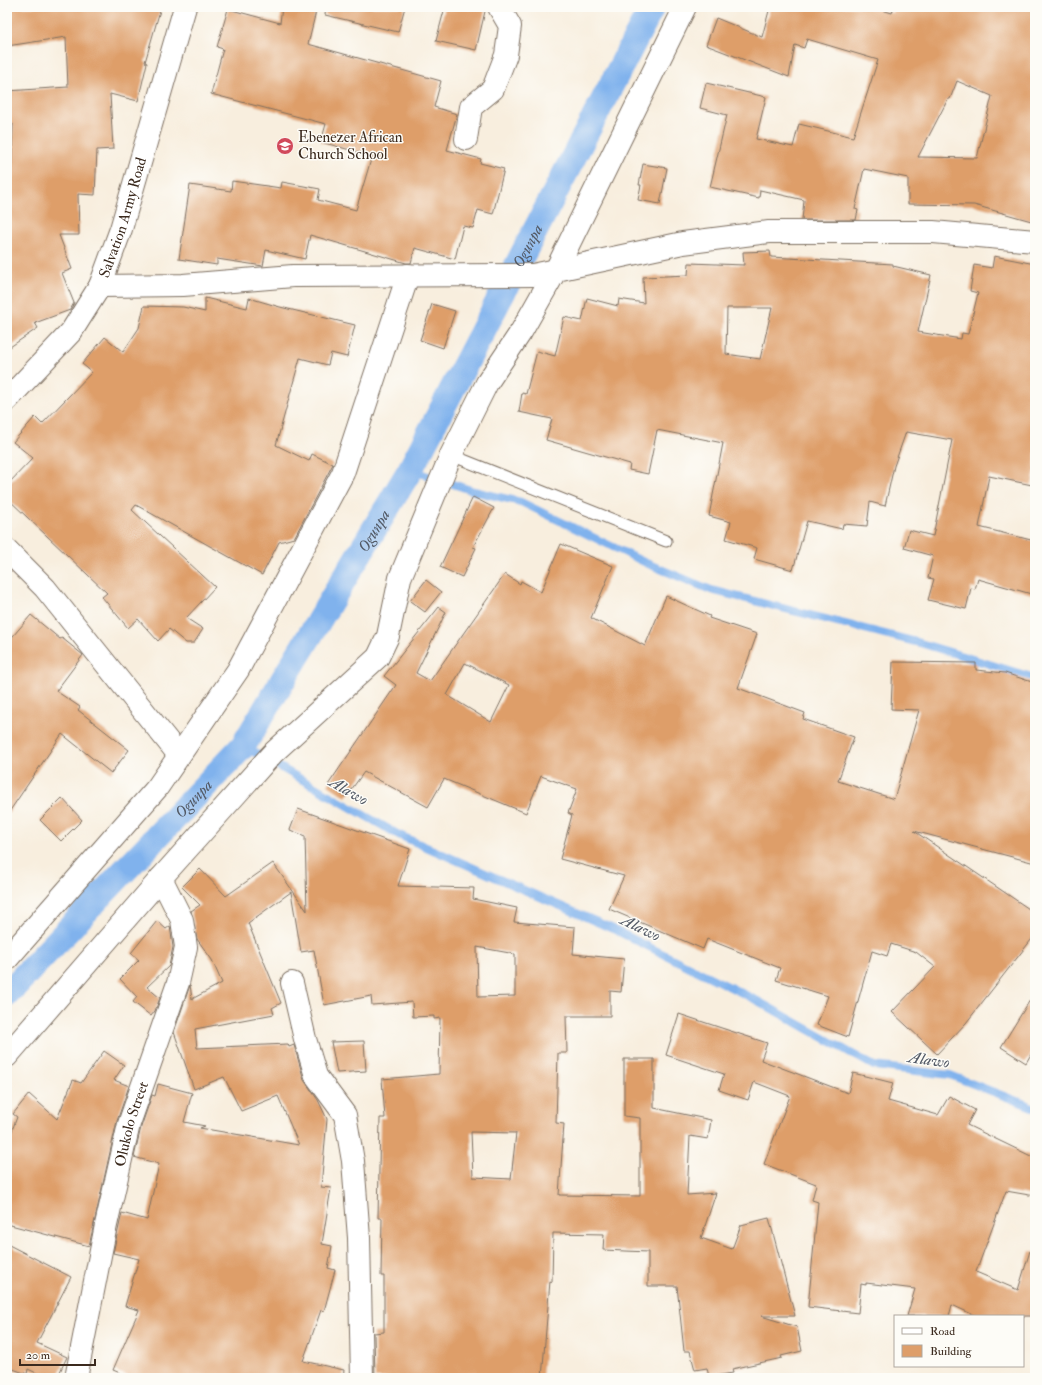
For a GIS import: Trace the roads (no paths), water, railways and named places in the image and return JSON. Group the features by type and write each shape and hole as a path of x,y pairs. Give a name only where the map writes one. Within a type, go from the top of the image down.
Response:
{"street":[{"name":"Salvation Army Road","path":"7,400 71,332 100,286 121,229 186,7"},
{"path":"466,139 471,107 493,90 506,55 510,26 499,7"},
{"path":"7,1056 161,878 267,759 378,657 388,636 400,578 449,462 487,383 521,332 556,270 685,7"},
{"path":"100,286 182,284 293,276 533,275 683,242 769,232 933,232 1035,241"},
{"path":"7,959 157,788 238,670 343,473 408,275"},
{"path":"7,550 46,588 179,755"},
{"name":"Olukolo Street","path":"76,1378 106,1225 130,1124 178,983 186,947 182,920 161,878"},
{"path":"292,983 305,1039 316,1076 345,1115 354,1161 359,1238 362,1378"}],"lane":[{"path":"449,462 666,541"}],"waterway":[{"name":"Ogunpa","path":"7,994 243,746 410,470 652,7"},
{"path":"410,470 474,491 521,502 646,563 711,590 920,643 1035,678"},
{"name":"Alawo","path":"243,746 399,835 613,929 756,1000 874,1066 950,1075 1035,1108"}],"place":[{"name":"Ebenezer African Church School","path":"285,146"}]}
